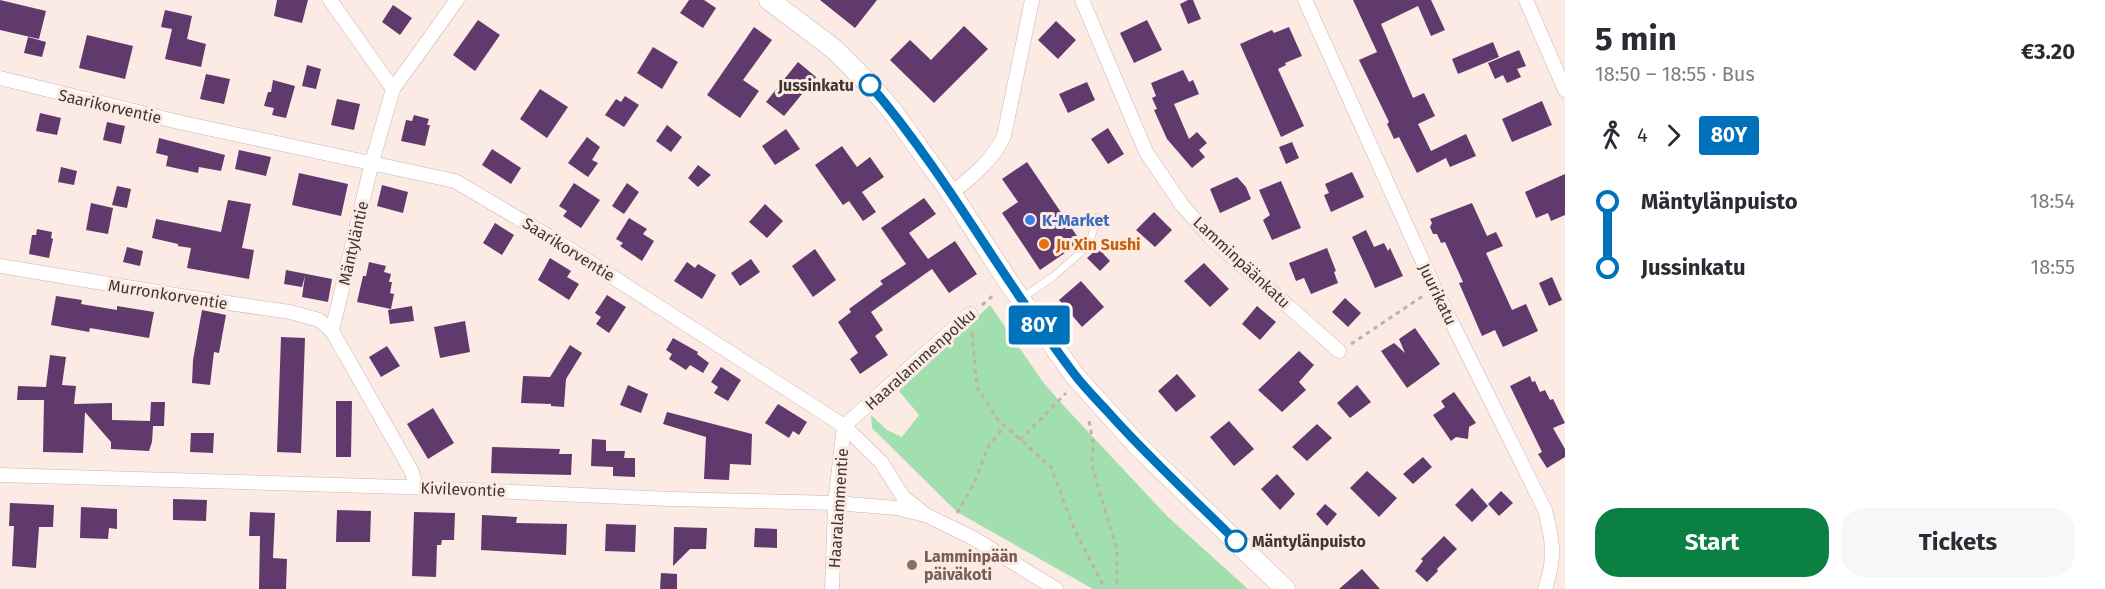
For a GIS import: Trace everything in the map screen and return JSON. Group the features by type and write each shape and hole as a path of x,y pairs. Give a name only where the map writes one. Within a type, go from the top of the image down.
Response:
{"main road":[{"path":"769,0 822,38 847,60 893,112 1075,375 1137,445 1285,589"}],"street":[{"path":"330,0 393,88"},
{"name":"Mäntyläntie","path":"332,331 372,162 393,88 457,0"},
{"path":"951,193 972,177 1004,136 1032,0"},
{"name":"Lamminpäänkatu","path":"1082,0 1146,152 1182,205 1211,238 1339,351"},
{"name":"Juurikatu","path":"1305,0 1434,289 1545,510 1554,547 1551,572 1545,589"},
{"path":"1526,0 1565,90"},
{"name":"Saarikorventie","path":"0,78 183,123 455,181 560,243 844,426 881,462 903,497 926,515 973,538 1056,589"},
{"name":"Murronkorventie","path":"0,266 290,312 319,320 332,331"},
{"name":"Haaralammenpolku","path":"844,426 970,314"},
{"path":"332,331 412,472 416,487"},
{"name":"Haaralammentie","path":"832,589 835,503 844,426"},
{"name":"Kivilevontie","path":"0,476 416,487 670,499 835,503 897,508 926,515"}],"lane":[{"path":"1021,299 1054,276 1089,245 1097,217"}],"path":[{"path":"1339,351 1434,289"},
{"name":"Haaralammenpolku","path":"970,314 996,293"},
{"path":"970,314 977,387 998,420 1051,467 1076,531 1105,589"},
{"path":"1020,440 1067,392"},
{"path":"1088,412 1093,442 1092,466 1117,550 1117,589"},
{"path":"956,515 974,483 989,445 1005,426"}],"green space":[{"name":"Mäntylänpuisto","path":"990,305 1043,382 1063,405 1167,516 1248,589 1093,589 957,512 872,428 871,415 887,430 902,437 919,415 899,391"}],"building":[{"path":"0,0 46,11 39,39 0,30"},
{"path":"277,0 308,0 302,23 274,16"},
{"path":"689,0 704,0 716,8 703,28 680,13"},
{"path":"820,0 877,0 855,28"},
{"path":"1193,0 1201,19 1188,24 1180,4"},
{"path":"1353,0 1431,0 1445,30 1431,36 1418,6 1381,24 1413,98 1424,93 1435,116 1418,124 1431,151 1466,134 1476,156 1450,167 1446,158 1417,173 1399,137 1394,139 1387,124 1389,122 1359,60 1377,52"},
{"path":"393,5 412,18 400,35 382,22"},
{"path":"165,10 192,16 187,39 206,44 201,67 165,59 172,29 161,27"},
{"path":"478,20 500,35 475,71 453,55"},
{"path":"1147,20 1162,50 1134,63 1120,33"},
{"path":"1056,21 1076,40 1058,59 1038,40"},
{"path":"964,26 988,49 934,103 890,60 910,40 931,60"},
{"path":"754,27 772,40 743,80 759,91 740,118 707,95"},
{"path":"1289,27 1302,56 1285,63 1286,65 1278,69 1304,126 1281,137 1240,44 1272,30 1274,33"},
{"path":"87,35 133,46 125,79 79,68"},
{"path":"28,37 46,42 42,57 24,53"},
{"path":"1493,42 1499,57 1458,74 1452,59"},
{"path":"653,47 678,62 662,89 637,73"},
{"path":"1519,50 1526,66 1517,69 1521,77 1507,83 1503,75 1495,79 1488,63"},
{"path":"798,62 816,77 784,116 766,102"},
{"path":"307,65 321,69 316,89 302,86"},
{"path":"1183,70 1189,82 1193,80 1199,94 1174,104 1189,139 1197,132 1207,143 1199,150 1205,157 1192,168 1167,139 1154,110 1157,109 1152,98 1156,96 1151,83"},
{"path":"206,74 230,79 224,104 200,99"},
{"path":"273,80 295,86 286,118 272,115 274,108 264,106 268,92 271,92"},
{"path":"1087,82 1095,100 1068,113 1059,94"},
{"path":"540,89 568,107 547,138 520,119"},
{"path":"625,96 639,105 624,127 605,115 616,99 621,102"},
{"path":"337,99 360,104 354,130 331,125"},
{"path":"1542,101 1552,125 1512,142 1502,119"},
{"path":"40,113 61,118 57,135 36,131"},
{"path":"414,115 429,119 427,125 430,125 425,146 401,141 406,120 412,121"},
{"path":"107,122 125,126 121,144 103,140"},
{"path":"667,125 682,137 671,152 656,141"},
{"path":"1108,128 1124,154 1108,164 1091,139"},
{"path":"786,129 800,149 775,165 762,146"},
{"path":"587,137 600,147 592,160 598,163 588,177 568,163"},
{"path":"159,138 225,155 221,171 199,167 198,173 166,166 168,156 156,153"},
{"path":"1292,142 1299,158 1286,164 1279,147"},
{"path":"842,146 857,167 870,157 884,177 862,192 876,212 863,221 849,201 843,205 815,165"},
{"path":"492,149 521,168 511,184 482,165"},
{"path":"239,150 271,157 266,176 235,169"},
{"path":"1027,162 1081,242 1040,270 1002,213 1018,202 1002,179"},
{"path":"698,165 711,175 698,187 688,178"},
{"path":"61,167 77,171 74,185 58,182"},
{"path":"1352,172 1364,197 1331,212 1324,195 1329,193 1325,184"},
{"path":"299,173 348,184 341,216 292,205"},
{"path":"1565,174 1565,215 1551,221 1548,213 1536,218 1525,192"},
{"path":"1237,177 1246,187 1251,199 1220,213 1210,189"},
{"path":"1281,181 1301,228 1272,240 1263,220 1270,215 1259,190"},
{"path":"574,183 600,200 581,228 563,216 567,211 559,206"},
{"path":"627,183 639,192 624,214 612,206"},
{"path":"382,185 408,192 403,213 377,206"},
{"path":"117,186 131,189 127,208 112,205"},
{"path":"924,198 936,214 909,233 928,259 955,241 977,274 949,293 932,269 871,312 883,330 875,336 888,355 860,374 850,359 858,353 838,322 851,312 849,309 883,284 880,281 906,264 881,228"},
{"path":"228,200 251,204 242,248 254,250 249,279 187,268 191,248 152,238 156,219 221,232"},
{"path":"91,203 113,208 108,234 86,230"},
{"path":"1472,203 1487,236 1496,232 1503,246 1486,253 1512,310 1526,304 1538,331 1503,347 1495,330 1482,336 1459,283 1463,282 1445,242 1441,243 1437,234 1433,234 1430,227 1432,223 1430,219"},
{"path":"765,204 783,221 767,238 749,222"},
{"path":"1154,212 1172,230 1155,247 1136,230"},
{"path":"629,218 647,229 643,234 654,241 642,261 620,246 623,243 616,239"},
{"path":"495,223 514,235 502,255 483,243"},
{"path":"37,229 52,232 49,258 29,254 32,235 36,235"},
{"path":"1366,230 1374,247 1384,243 1388,251 1390,248 1403,276 1375,288 1352,237"},
{"path":"127,247 143,251 140,266 123,262"},
{"path":"1098,248 1110,261 1100,271 1087,258"},
{"path":"1327,248 1338,283 1311,294 1304,278 1296,281 1289,263"},
{"path":"815,249 836,280 813,297 792,266"},
{"path":"550,258 571,271 567,277 579,284 569,300 538,280"},
{"path":"751,259 760,272 740,286 731,273"},
{"path":"369,262 386,266 384,272 391,274 390,293 394,294 391,309 357,302"},
{"path":"687,262 695,268 698,264 716,275 702,299 674,281"},
{"path":"1204,263 1229,289 1210,307 1184,281"},
{"path":"286,270 332,279 328,302 302,297 305,276 302,287 284,284"},
{"path":"1552,277 1562,300 1549,306 1539,283"},
{"path":"1081,281 1104,307 1082,327 1059,300"},
{"path":"607,295 626,307 609,333 596,324 601,317 595,313"},
{"path":"56,296 82,300 81,304 117,310 117,306 154,312 149,338 90,328 89,332 51,325"},
{"path":"1345,298 1361,313 1348,327 1332,312"},
{"path":"412,306 414,321 390,324 388,310"},
{"path":"1257,306 1276,322 1260,340 1242,324"},
{"path":"202,310 226,315 219,353 214,352 210,385 192,383 193,360"},
{"path":"465,321 470,352 440,358 434,327"},
{"path":"1415,328 1440,364 1407,388 1381,351 1394,343 1405,353 1399,339"},
{"path":"281,337 305,338 301,453 277,452"},
{"path":"673,338 698,352 697,354 709,363 703,373 690,365 686,370 669,359 672,354 666,350"},
{"path":"570,345 582,353 566,379 564,407 521,403 523,376 550,377"},
{"path":"387,346 400,366 381,377 369,357"},
{"path":"1299,351 1314,365 1299,382 1306,390 1282,412 1258,390"},
{"path":"50,355 66,357 62,385 76,386 74,404 112,403 112,420 150,421 151,402 165,402 164,426 153,426 149,451 111,449 111,442 85,412 83,453 43,452 44,400 17,400 18,386 46,387"},
{"path":"721,367 741,380 728,401 714,393 718,387 711,382"},
{"path":"1177,374 1196,396 1176,412 1158,391"},
{"path":"1530,376 1540,392 1545,390 1550,400 1553,399 1565,423 1553,428 1565,449 1565,457 1547,468 1538,454 1542,452 1510,386"},
{"path":"628,385 648,394 641,413 620,405"},
{"path":"1357,385 1371,402 1350,418 1337,403"},
{"path":"1454,392 1476,423 1469,427 1468,439 1456,437 1451,441 1433,415 1445,407 1441,401"},
{"path":"336,401 352,401 351,457 336,457"},
{"path":"778,404 807,422 799,435 793,431 789,438 765,423"},
{"path":"433,408 454,443 428,459 407,424"},
{"path":"667,412 752,434 751,465 730,464 729,480 704,479 706,437 663,424"},
{"path":"1229,421 1254,449 1234,466 1210,437"},
{"path":"1317,424 1332,438 1307,461 1292,447"},
{"path":"191,433 214,433 213,453 190,452"},
{"path":"592,439 606,440 606,451 625,451 624,458 635,458 635,477 613,476 613,467 591,466"},
{"path":"492,447 560,449 559,454 572,454 571,475 491,473"},
{"path":"1423,457 1432,467 1413,484 1403,474"},
{"path":"1367,471 1397,498 1379,517 1350,488"},
{"path":"1277,474 1295,494 1280,510 1261,489"},
{"path":"1472,488 1488,506 1472,522 1455,505"},
{"path":"1501,491 1513,503 1499,516 1488,504"},
{"path":"173,499 207,500 206,521 173,520"},
{"path":"10,503 54,505 53,527 39,527 36,568 12,566 14,526 9,526"},
{"path":"1325,504 1337,514 1327,526 1316,514"},
{"path":"81,507 117,509 117,529 109,528 108,539 80,538"},
{"path":"337,510 371,511 370,542 336,542"},
{"path":"250,512 275,513 273,558 287,559 286,589 259,589 260,536 249,536"},
{"path":"414,512 455,513 454,540 442,540 441,545 437,545 436,577 412,576"},
{"path":"482,515 517,517 516,523 567,524 566,555 481,550"},
{"path":"606,524 636,525 635,552 605,551"},
{"path":"674,527 707,528 706,549 690,549 673,566"},
{"path":"755,528 777,529 777,548 754,547"},
{"path":"1444,536 1457,549 1427,582 1415,571 1423,561 1421,559"},
{"path":"1362,569 1380,589 1339,589"},
{"path":"661,573 677,574 677,589 660,589"}],"bus line":[{"name":"80Y","path":"870,85 893,112 951,193 1009,283 1075,375 1137,445 1236,541"}],"place":[{"name":"Jussinkatu","path":"870,85"},
{"name":"K-Market","path":"1030,220"},
{"name":"Ju Xin Sushi","path":"1044,244"},
{"name":"Mäntylänpuisto","path":"1236,541"},
{"name":"Lamminpään päiväkoti","path":"912,565"}]}
